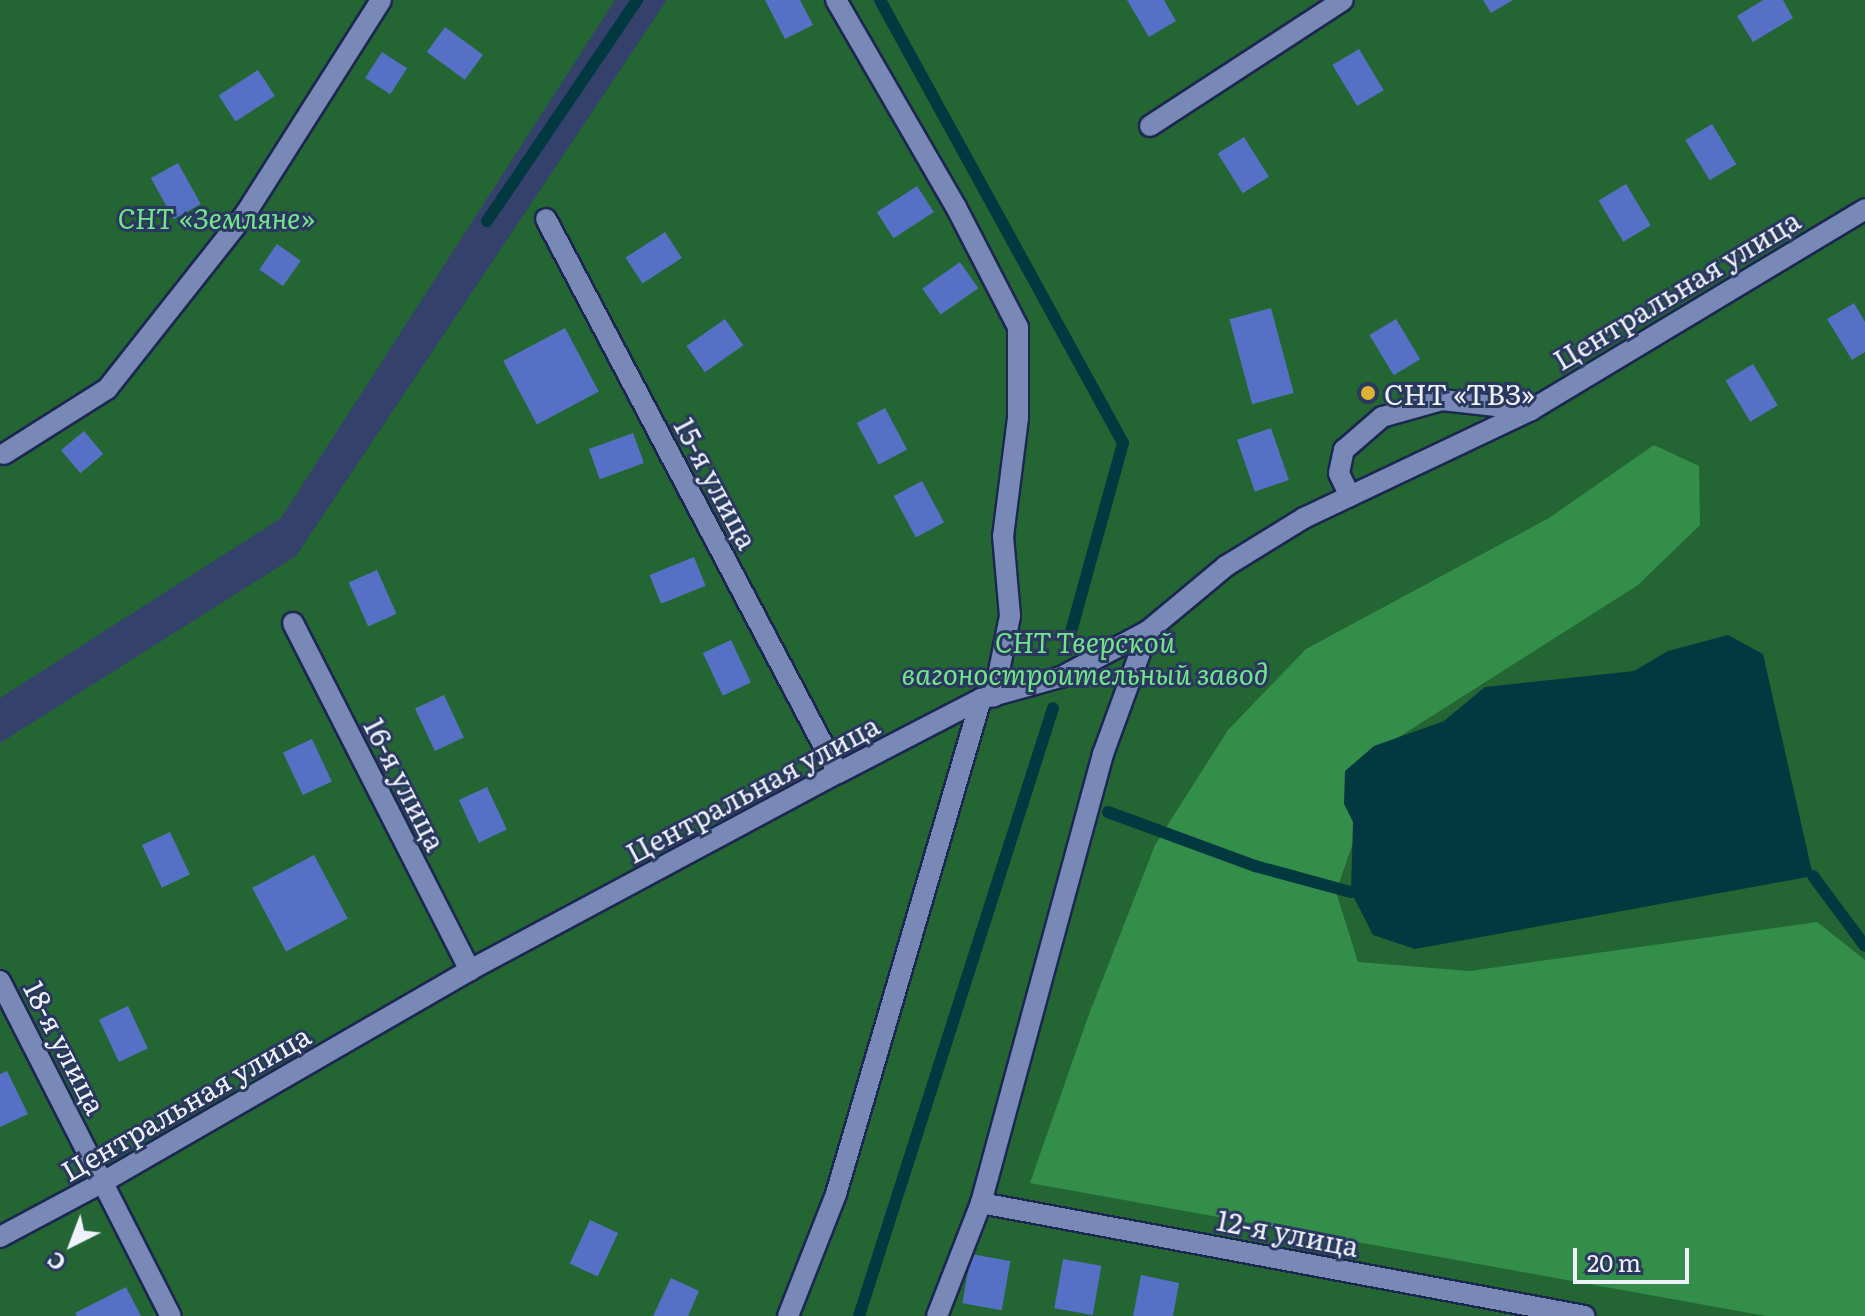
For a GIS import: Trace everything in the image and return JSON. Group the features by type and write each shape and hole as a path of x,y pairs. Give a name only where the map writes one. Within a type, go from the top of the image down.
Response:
{"street":[{"path":"4,454 107,389 246,213 381,0"},
{"path":"788,1316 836,1194 988,698 1010,616 1003,536 1018,418 1018,327 956,207 836,0"},
{"path":"1150,126 1343,0"},
{"name":"Центральная улица","path":"0,1237 103,1182 470,970 838,773 988,698 1061,677 1148,631 1226,566 1304,518 1531,410 1865,209"},
{"name":"15-я улица","path":"546,219 838,773"},
{"path":"1350,496 1339,473 1344,450 1382,417 1442,400 1531,410"},
{"name":"16-я улица","path":"293,623 470,970"},
{"path":"937,1316 981,1203 1103,754 1148,631"},
{"name":"18-я улица","path":"0,981 171,1316"},
{"name":"12-я улица","path":"981,1203 1585,1316"}],"green space":[{"name":"СНТ «Земляне»","path":"0,0 615,0 281,518 0,698"},
{"name":"СНТ Тверской вагоностроительный завод","path":"667,0 1865,0 1865,1316 0,1316 0,743 296,556"},
{"path":"1654,445 1699,466 1700,525 1638,585 1380,749 1365,808 1336,892 1358,962 1470,971 1817,922 1865,960 1865,1316 1766,1316 1030,1183 1088,1017 1155,845 1228,730 1306,649 1549,518"}],"shaded area":[{"path":"1728,635 1763,654 1813,876 1415,949 1373,935 1351,892 1353,822 1344,804 1345,771 1374,746 1444,721 1485,687 1634,671 1668,651"}],"building":[{"path":"765,0 800,0 813,25 785,39"},
{"path":"1127,0 1164,0 1176,21 1149,37"},
{"path":"1483,0 1513,0 1491,13"},
{"path":"1763,0 1783,0 1793,18 1753,42 1737,16"},
{"path":"445,27 483,55 465,80 427,52"},
{"path":"1359,49 1384,90 1357,106 1332,65"},
{"path":"382,52 407,68 390,94 365,78"},
{"path":"258,70 275,96 235,122 219,96"},
{"path":"1712,124 1736,164 1710,180 1685,140"},
{"path":"1244,137 1269,177 1243,193 1218,153"},
{"path":"178,163 201,204 174,219 151,178"},
{"path":"1626,184 1651,225 1623,242 1599,200"},
{"path":"917,186 934,212 894,238 877,212"},
{"path":"665,232 682,258 642,284 626,258"},
{"path":"277,244 301,261 283,286 259,269"},
{"path":"960,262 978,288 941,315 922,288"},
{"path":"1854,303 1865,322 1865,352 1852,360 1827,319"},
{"path":"1271,308 1294,393 1252,404 1229,319"},
{"path":"725,319 743,345 705,372 686,346"},
{"path":"1396,319 1420,359 1394,375 1369,335"},
{"path":"565,328 599,392 537,424 503,361"},
{"path":"1753,364 1778,405 1750,422 1726,380"},
{"path":"885,408 907,449 879,465 857,423"},
{"path":"1271,428 1289,480 1255,492 1237,440"},
{"path":"84,431 103,454 80,473 61,450"},
{"path":"633,433 644,463 600,479 589,449"},
{"path":"922,481 944,522 916,538 894,496"},
{"path":"694,557 706,586 661,604 649,575"},
{"path":"377,570 397,614 368,626 349,583"},
{"path":"731,640 751,683 723,696 703,653"},
{"path":"444,695 464,738 435,751 415,709"},
{"path":"312,739 332,782 303,795 283,753"},
{"path":"487,787 507,830 479,843 459,800"},
{"path":"170,832 190,875 162,888 142,845"},
{"path":"314,855 348,919 286,951 252,888"},
{"path":"128,1006 148,1049 119,1062 99,1020"},
{"path":"7,1071 28,1114 0,1127 0,1074"},
{"path":"590,1220 618,1233 598,1277 570,1264"},
{"path":"971,1254 1010,1261 1002,1310 962,1303"},
{"path":"1063,1259 1101,1266 1093,1315 1054,1308"},
{"path":"1141,1275 1179,1283 1173,1316 1133,1316"},
{"path":"671,1278 699,1291 688,1316 653,1316"},
{"path":"126,1287 141,1316 77,1316 75,1313"}],"waterway":[{"path":"487,221 637,0"},
{"path":"880,0 1123,443 1070,635"},
{"path":"859,1316 1053,708"},
{"path":"1108,812 1255,866 1351,892"},
{"path":"1813,876 1865,946"}],"place":[{"name":"СНТ «ТВЗ»","path":"1368,393"}]}
